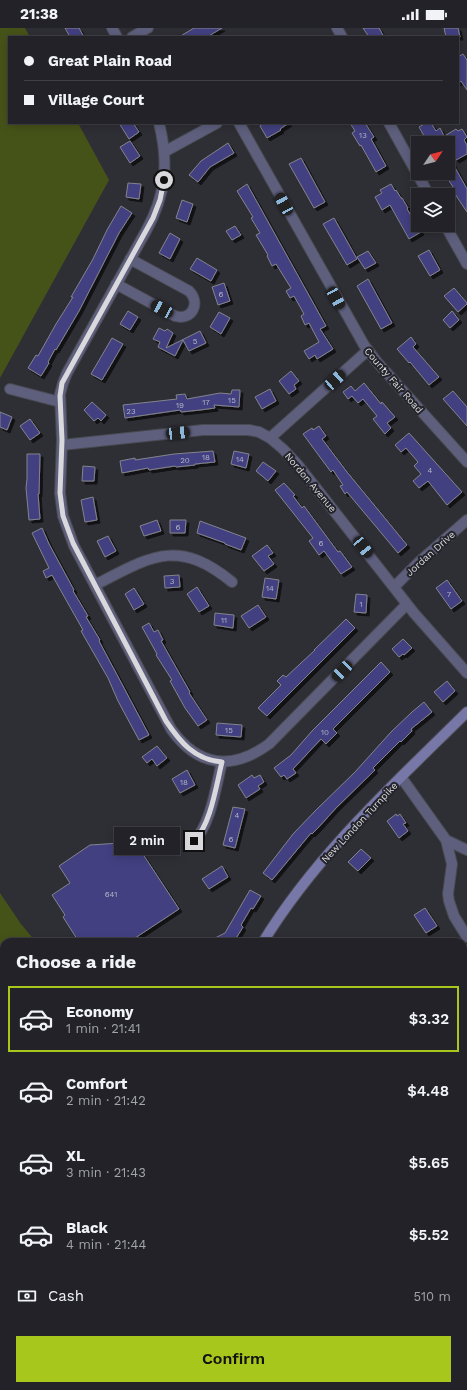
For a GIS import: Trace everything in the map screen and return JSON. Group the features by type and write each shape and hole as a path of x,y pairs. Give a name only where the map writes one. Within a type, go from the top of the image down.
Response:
{"main road":[{"name":"New London Turnpike","path":"265,938 298,890 351,827 467,712"}],"street":[{"path":"134,36 148,28"},
{"path":"159,124 164,152 165,172 160,200 153,218 66,376 61,390 60,402 62,445 60,487 63,515 73,543 164,718 174,733 184,745 195,754 206,759 222,762 247,757 273,742 407,604"},
{"path":"164,152 214,124"},
{"name":"County Fair Road","path":"240,124 351,325 367,351 467,462"},
{"path":"390,124 425,188"},
{"path":"449,232 467,264"},
{"path":"116,284 175,316 184,317 193,310 195,302 192,295 188,291 130,259"},
{"path":"270,438 367,351"},
{"path":"10,389 60,402"},
{"name":"Nordon Avenue","path":"62,445 192,431 230,429 254,430 270,438 298,465 407,604 467,674"},
{"name":"Jordan Drive","path":"394,587 419,562 467,520"},
{"path":"95,585 146,560 159,556 173,555 186,556 203,562 232,582"},
{"path":"193,842 202,831 206,821 222,762"},
{"path":"401,777 446,840 452,864 448,894 449,901 454,916 467,937"},
{"path":"446,840 467,850"}],"green space":[{"path":"0,28 25,28 29,36 8,36 8,124 79,124 109,180 0,378"},
{"path":"0,893 21,924 33,938 0,938"}],"building":[{"path":"65,28 79,28 83,36 69,36"},
{"path":"194,28 222,28 209,36 181,36"},
{"path":"363,28 379,28 383,36 368,36"},
{"path":"444,28 458,28 460,37 446,36"},
{"path":"463,54 467,60 467,90 461,81 459,82 459,56"},
{"path":"120,124 134,124 139,132 129,139"},
{"path":"263,124 288,124 280,129 281,130 267,138 260,126"},
{"path":"351,124 366,124 374,137 371,139 386,166 376,172 361,145 360,146 352,133 355,131"},
{"path":"424,124 432,124 436,131 440,128 444,136 424,136 419,127"},
{"path":"456,129 458,131 462,129 467,137 464,140 467,145 467,154 456,160 455,136 445,136"},
{"path":"130,141 140,156 130,163 120,147"},
{"path":"228,143 234,153 210,167 198,182 189,175 201,161"},
{"path":"301,158 325,202 314,208 289,164"},
{"path":"455,168 467,189 467,212 455,194 455,188 449,180 455,180"},
{"path":"128,183 141,184 139,199 126,197"},
{"path":"247,184 326,326 320,329 333,349 317,359 315,355 309,359 304,351 319,342 309,323 305,325 301,316 304,314 294,296 290,298 286,291 291,288 276,264 272,266 267,256 268,255 256,235 260,233 251,218 253,217 237,191"},
{"path":"391,184 408,208 407,209 411,216 411,232 421,232 409,239 390,205 382,210 375,197 382,193 380,190"},
{"path":"182,200 193,204 187,222 176,218"},
{"path":"121,206 132,213 119,233 79,311 56,350 55,349 41,376 28,368 36,355 38,356 73,297 71,297"},
{"path":"334,218 357,259 347,265 323,224"},
{"path":"235,226 241,235 232,240 226,231"},
{"path":"170,233 180,239 170,259 159,253"},
{"path":"429,250 440,270 430,276 418,256"},
{"path":"368,251 376,263 365,269 357,257"},
{"path":"197,258 217,270 211,281 190,269"},
{"path":"368,279 392,323 381,329 357,286"},
{"path":"224,283 230,301 218,305 212,287"},
{"path":"454,288 467,303 458,312 444,296"},
{"path":"128,311 138,317 130,330 120,324"},
{"path":"452,311 459,320 450,328 443,320"},
{"path":"219,312 230,318 221,334 210,327"},
{"path":"159,328 165,331 167,329 173,333 166,348 200,331 206,343 189,351 183,340 175,356 158,347 160,342 153,339"},
{"path":"411,337 416,344 413,347 439,377 429,385 397,349"},
{"path":"112,338 123,344 102,380 91,374"},
{"path":"291,371 299,381 294,385 296,389 289,394 279,381"},
{"path":"364,383 381,404 382,402 395,417 387,423 391,428 385,434 373,419 377,416 363,399 358,403 352,396 348,399 343,392 351,386 355,391"},
{"path":"270,389 276,401 262,409 255,397"},
{"path":"232,390 240,390 239,407 214,405 215,408 181,412 180,410 125,418 123,405 177,399 176,395 185,394 187,399 220,393 231,394"},
{"path":"453,391 467,407 467,426 443,399"},
{"path":"92,402 106,415 101,421 98,418 94,421 84,410"},
{"path":"0,412 12,417 7,430 0,427"},
{"path":"30,419 40,433 30,440 20,426"},
{"path":"319,426 326,436 322,439 407,545 398,553 347,492 345,494 340,486 343,485 333,470 331,472 303,434 312,428 313,430"},
{"path":"409,433 462,492 447,505 428,481 419,488 413,481 421,474 414,466 418,462 406,448 401,452 395,445"},
{"path":"213,451 215,462 149,470 148,468 122,473 120,461 135,458 135,460 174,454"},
{"path":"234,451 249,454 246,468 231,464"},
{"path":"27,454 40,454 38,494 40,519 29,520 26,488"},
{"path":"263,462 276,471 268,481 256,471"},
{"path":"83,466 95,467 94,481 82,481"},
{"path":"284,483 295,495 293,496 302,508 304,506 338,552 340,551 352,567 341,574 324,551 319,555 309,541 313,538 275,490"},
{"path":"93,497 97,520 85,522 81,500"},
{"path":"157,520 161,531 144,536 140,526"},
{"path":"170,520 186,520 185,533 170,533"},
{"path":"200,521 246,538 241,550 197,533"},
{"path":"42,528 74,590 73,591 88,616 86,617 100,640 99,641 149,735 139,740 118,701 108,678 81,631 83,630 52,575 46,578 43,571 49,568 32,533"},
{"path":"108,536 116,551 105,557 97,541"},
{"path":"267,545 273,553 268,556 274,564 264,571 252,556"},
{"path":"179,575 180,587 165,588 164,576"},
{"path":"265,578 279,580 276,599 262,597"},
{"path":"447,580 462,601 451,609 436,588"},
{"path":"197,587 209,606 199,612 187,594"},
{"path":"134,588 144,604 134,610 125,594"},
{"path":"356,594 367,595 366,613 354,612"},
{"path":"258,605 266,617 249,628 241,616"},
{"path":"215,613 234,615 233,628 214,625"},
{"path":"346,619 355,628 267,716 258,708 281,685 277,681 283,675 286,677"},
{"path":"149,623 154,632 158,630 163,640 161,641 190,692 189,693 207,720 198,726 185,708 170,681 172,680 156,655 157,654 142,627"},
{"path":"403,639 412,648 404,655 403,654 399,657 392,649"},
{"path":"381,662 390,672 333,729 337,733 326,744 321,739 293,769 296,773 287,779 284,775 281,777 274,768 291,755 312,731"},
{"path":"447,681 455,691 443,702 434,692"},
{"path":"424,702 432,712 411,729 412,731 373,768 375,770 312,834 311,833 272,880 263,873 293,834 355,772 391,732"},
{"path":"217,723 242,725 241,737 216,735"},
{"path":"157,746 167,758 157,766 152,759 147,763 142,757"},
{"path":"187,770 195,785 180,793 172,779"},
{"path":"252,775 254,778 260,775 264,782 258,786 260,789 246,798 238,785"},
{"path":"233,807 245,809 235,848 223,845"},
{"path":"396,814 397,816 400,814 406,823 403,824 408,831 399,838 387,821"},
{"path":"135,842 179,909 135,938 76,938 63,917 65,915 52,895 70,883 59,866 90,845"},
{"path":"361,849 371,858 358,871 348,862"},
{"path":"222,866 228,877 209,889 202,879"},
{"path":"250,890 261,896 253,909 251,908 241,925 243,927 236,938 215,938 225,933"},
{"path":"425,908 437,926 426,933 414,915"}],"route":[{"path":"164,180 160,200 153,218 62,383 60,396 62,429 60,493 63,516 73,543 166,721 178,738 192,752 206,759 222,762 209,813 202,831 194,841"}]}
